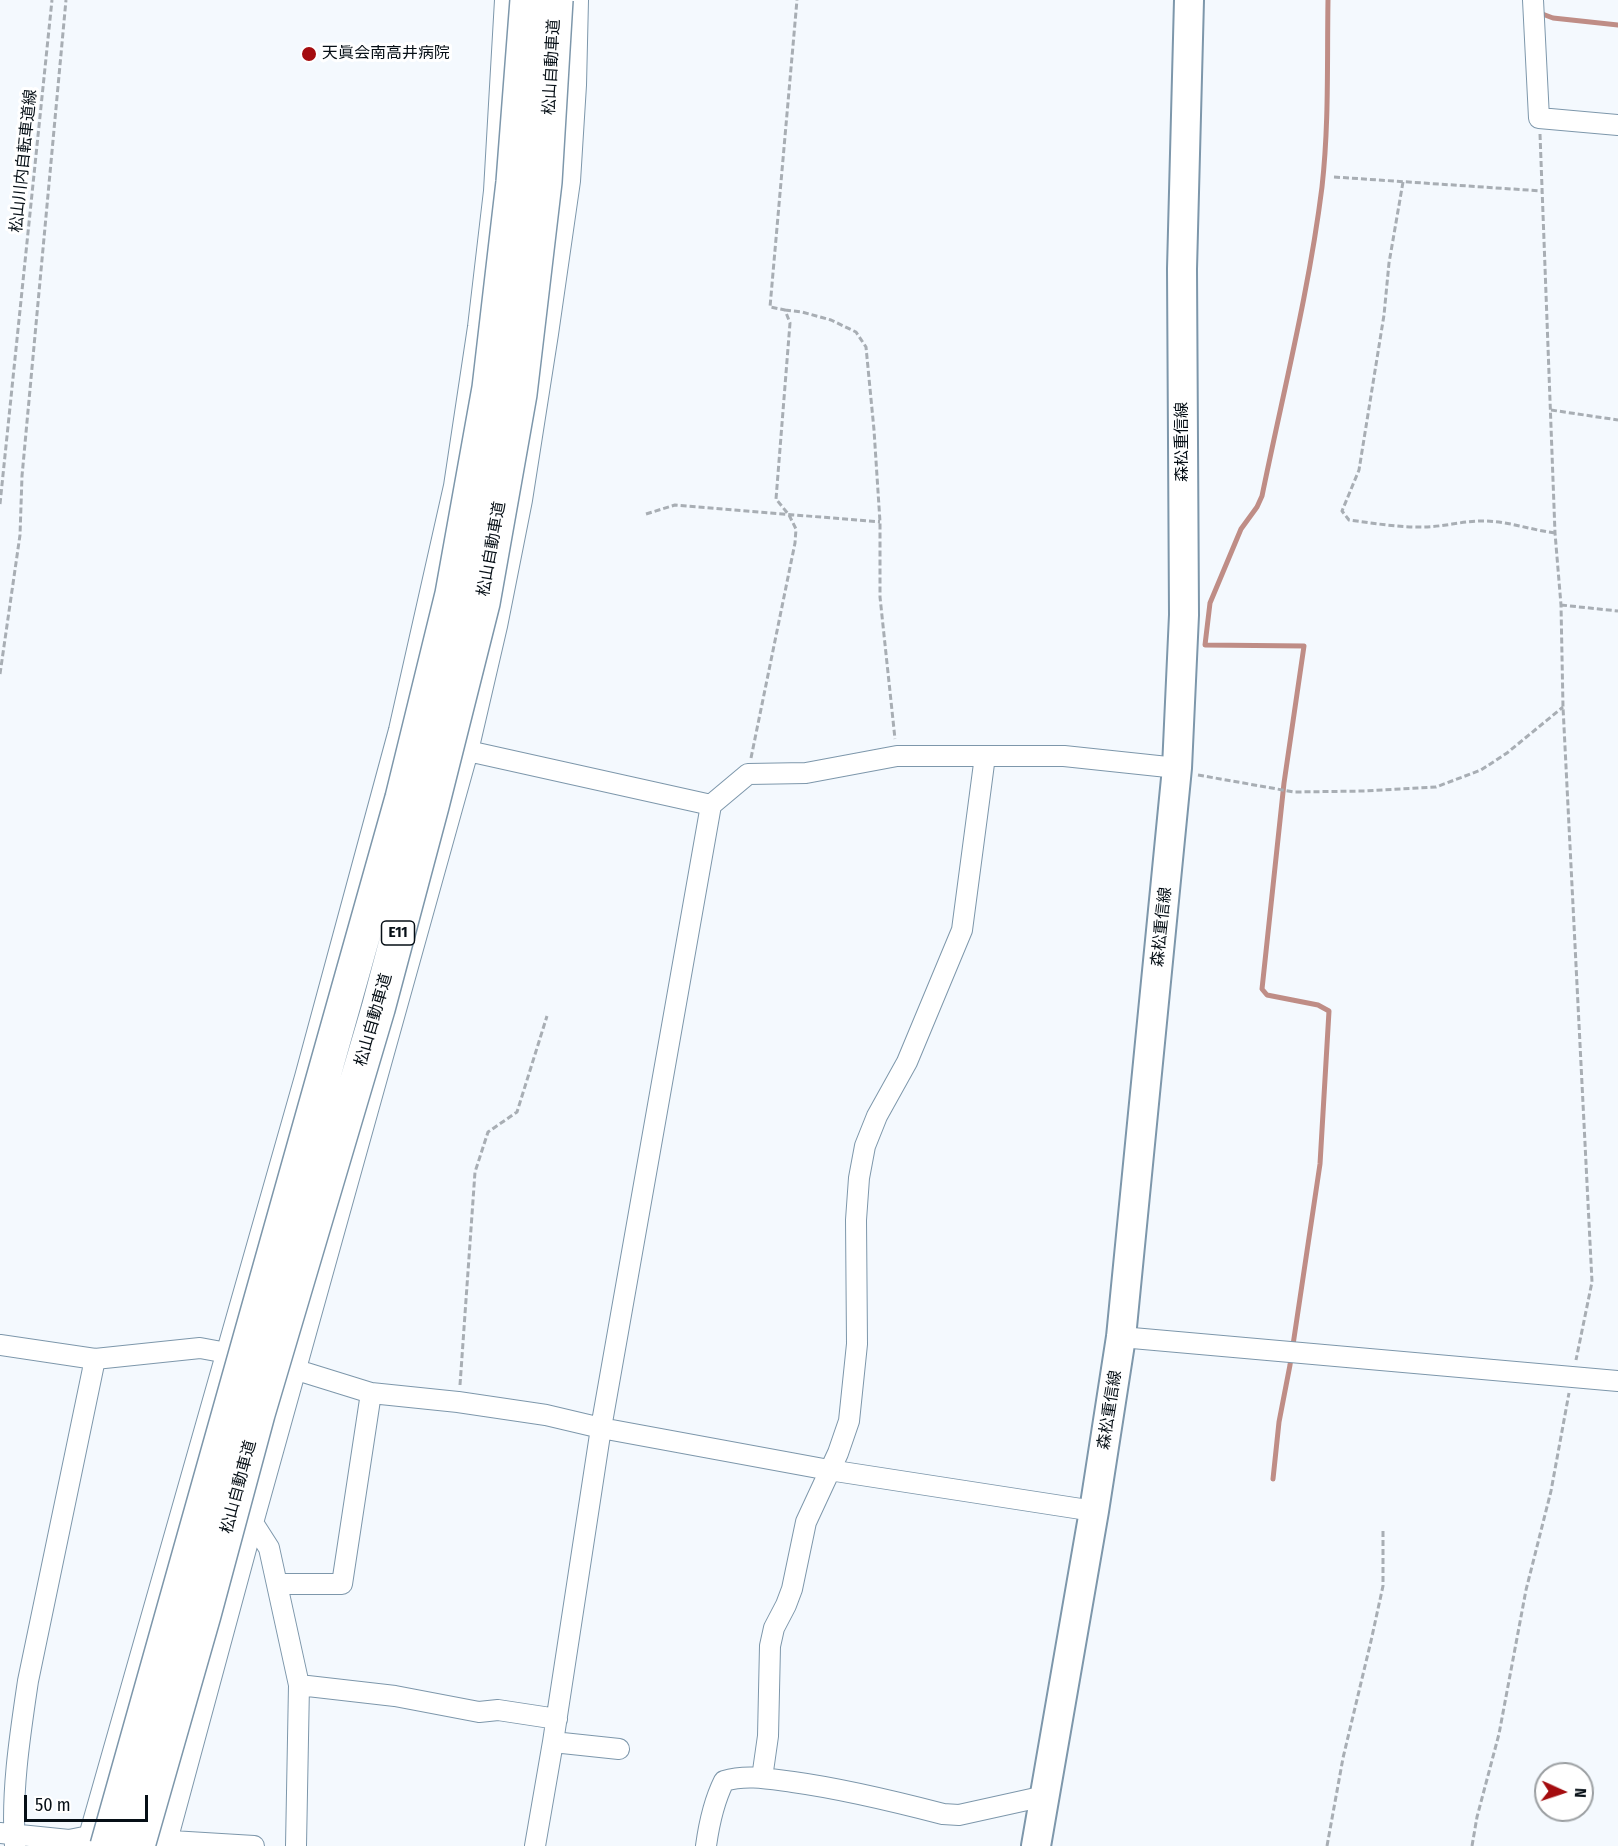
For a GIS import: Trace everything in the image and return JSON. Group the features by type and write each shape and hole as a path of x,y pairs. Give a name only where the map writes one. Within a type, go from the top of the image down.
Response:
{"highway":[{"name":"松山自動車道","path":"98,1841 402,798 452,594 490,376 513,182 527,0"},
{"name":"松山自動車道","path":"158,1844 204,1615 258,1414 381,998 483,603 520,394 545,182 556,0"}],"main road":[{"name":"森松重信線","path":"1036,1846 1094,1511 1121,1337 1178,768 1184,615 1182,269 1189,0"}],"street":[{"path":"98,1841 226,1352 305,1077 396,742 454,486 478,327 494,190 505,0"},
{"path":"158,1844 297,1368 468,751 497,626 522,500 570,181 578,0"},
{"path":"1533,0 1539,118 1618,125"},
{"path":"468,751 711,805"},
{"path":"535,1846 557,1719 601,1428 711,805 748,774 806,773 897,756 1064,756 1178,768"},
{"path":"762,1778 768,1736 770,1646 774,1628 792,1589 806,1522 838,1454 849,1421 857,1344 856,1220 859,1178 865,1146 877,1116 907,1062 962,930 985,756"},
{"path":"1121,1337 1618,1381"},
{"path":"0,1345 94,1359 200,1348 297,1368 371,1393 458,1401 546,1415 601,1428 829,1470 1094,1511"},
{"path":"94,1359 28,1681 10,1838 66,1843 98,1841 254,1846"},
{"path":"278,1584 342,1584 371,1393"},
{"path":"253,1523 268,1548 278,1584 299,1685 296,1846"},
{"path":"299,1685 395,1696 480,1712 498,1710 557,1719"},
{"path":"553,1742 619,1749"},
{"path":"706,1846 718,1792 724,1781 735,1778 762,1778 842,1789 943,1814 959,1815 1045,1796"}],"path":[{"name":"松山川内自転車道線","path":"0,504 52,0"},
{"path":"0,674 20,535 22,476 66,0"},
{"path":"797,0 770,307 831,320 856,332 866,347 880,522 880,597 897,756"},
{"path":"1472,1846 1499,1734 1526,1590 1551,1491 1592,1282 1563,706 1561,605 1555,533 1539,118"},
{"path":"1334,177 1542,191"},
{"path":"1403,182 1359,470 1342,511 1349,520 1380,525 1420,528 1483,521 1504,522 1555,533"},
{"path":"748,774 795,543 796,529 777,498 790,323 785,310"},
{"path":"1551,410 1618,420"},
{"path":"646,514 675,506 880,522"},
{"path":"1561,605 1618,611"},
{"path":"1178,768 1191,774 1294,792 1436,787 1481,770 1507,753 1563,706"},
{"path":"458,1401 475,1172 488,1132 517,1112 547,1016"},
{"path":"1327,1846 1343,1758 1383,1586 1383,1531"}],"waterway":[{"path":"1273,1479 1279,1422 1290,1365 1320,1164 1329,1011 1318,1005 1267,995 1262,989 1284,783 1304,646 1205,645 1210,603 1241,529 1262,496 1303,303 1317,226 1324,164 1327,117 1328,0"},
{"path":"1537,12 1553,18 1618,25"}],"place":[{"name":"天眞会南高井病院","path":"309,54"}]}
